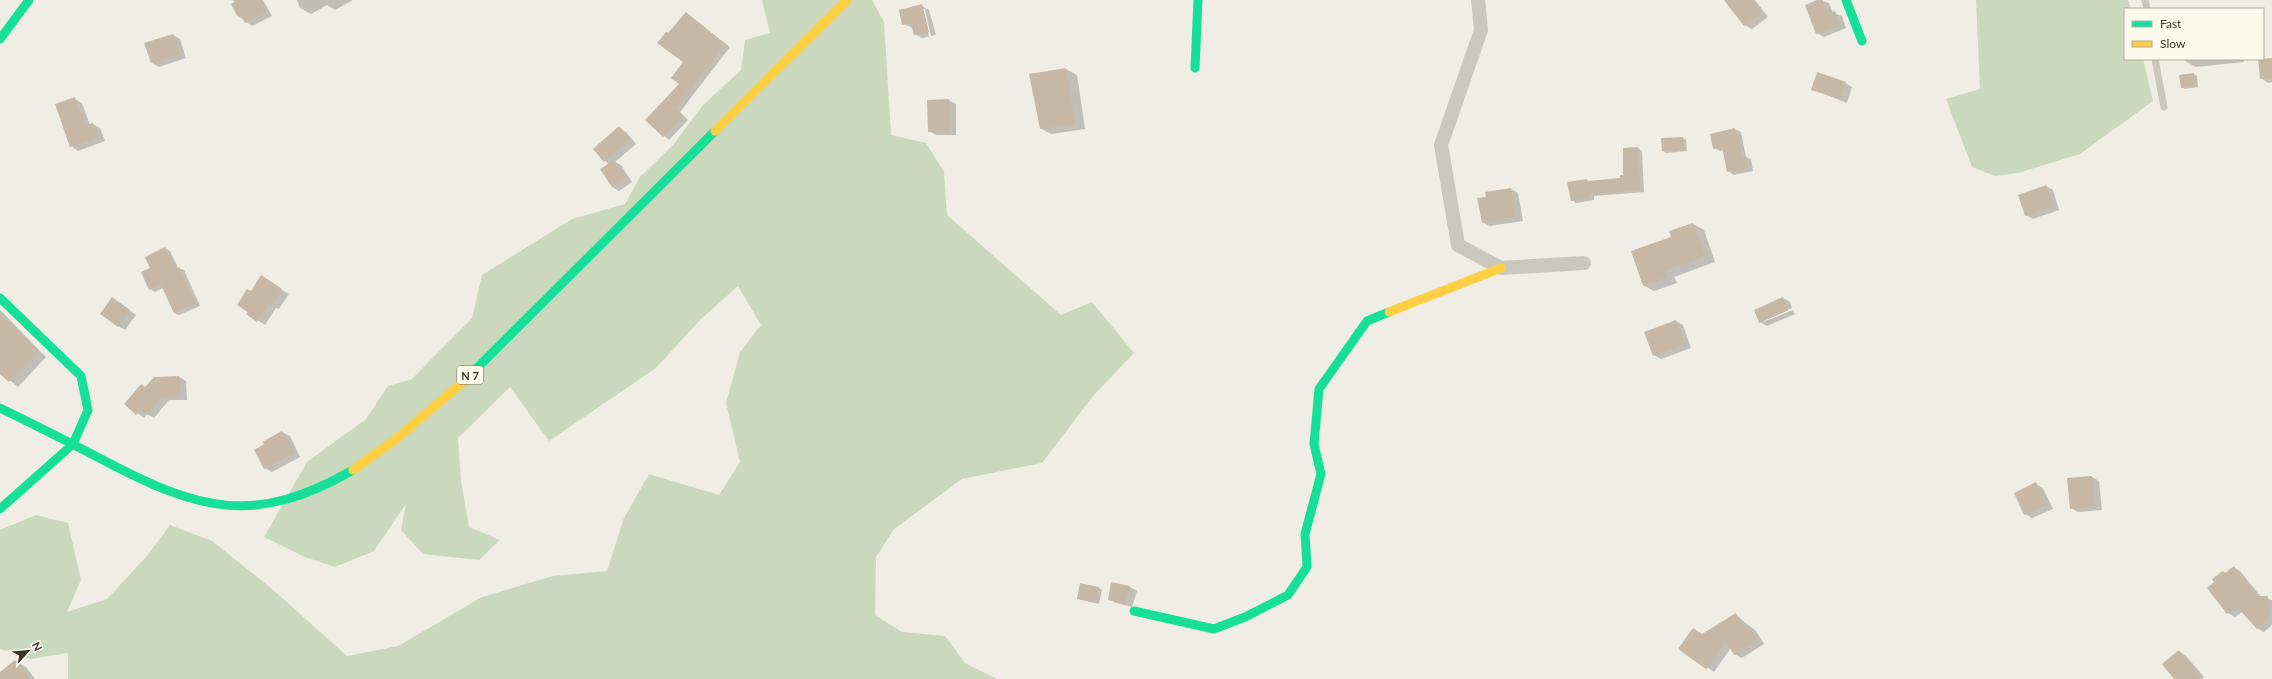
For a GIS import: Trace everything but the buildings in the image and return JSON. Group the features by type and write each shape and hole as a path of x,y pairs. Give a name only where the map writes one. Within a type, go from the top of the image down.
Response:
{"main road":[{"name":"N 7","path":"0,408 158,488 197,501 234,506 273,502 301,495 334,480 368,460 399,438 482,364 847,0"},
{"path":"1195,68 1198,0"},
{"path":"1846,0 1862,41"},
{"path":"0,39 24,2"},
{"path":"1134,611 1214,628 1246,617 1288,595 1307,567 1305,534 1321,474 1314,444 1319,389 1367,321 1501,268"},
{"path":"0,298 81,376 88,410 73,444 0,509"}],"street":[{"path":"1478,0 1481,30 1441,145 1458,245 1501,268 1584,263"}],"lane":[{"path":"2155,60 2164,107"}],"green space":[{"path":"762,0 872,0 884,22 891,135 926,143 944,172 947,215 1061,315 1092,302 1134,353 1093,396 1042,463 962,479 894,529 876,557 875,615 902,632 945,636 965,663 997,679 68,679 68,653 31,659 0,649 0,530 36,515 68,523 81,580 67,612 107,599 147,556 170,525 212,541 271,588 347,656 398,646 482,597 553,576 607,571 624,518 649,474 719,495 740,462 726,403 740,352 761,325 738,286 700,320 656,368 549,441 510,387 458,438 461,481 469,527 500,540 479,560 423,554 401,530 406,504 374,551 335,567 305,557 264,537 307,462 366,419 388,386 412,379 472,318 482,275 572,219 625,204 640,177 673,145 703,105 741,70 745,40 770,33"},
{"path":"1976,0 2128,0 2131,8 2124,8 2124,60 2143,60 2153,101 2080,154 2018,173 1995,176 1972,167 1946,99 1980,89"}],"traffic: fast":[{"path":"0,39 29,0"},
{"path":"1195,68 1198,0"},
{"path":"1846,0 1862,41"},
{"path":"463,382 715,131"},
{"path":"0,298 81,376 88,410 73,444 0,509"},
{"path":"1134,611 1214,629 1245,617 1288,595 1307,567 1305,534 1321,474 1314,444 1319,389 1367,321 1389,312"},
{"path":"0,408 168,491 198,500 226,505 255,505 286,500 318,488 353,470"}],"traffic: slow":[{"path":"715,131 847,0"},
{"path":"1389,312 1501,268"},
{"path":"353,470 396,439 463,382"}]}
